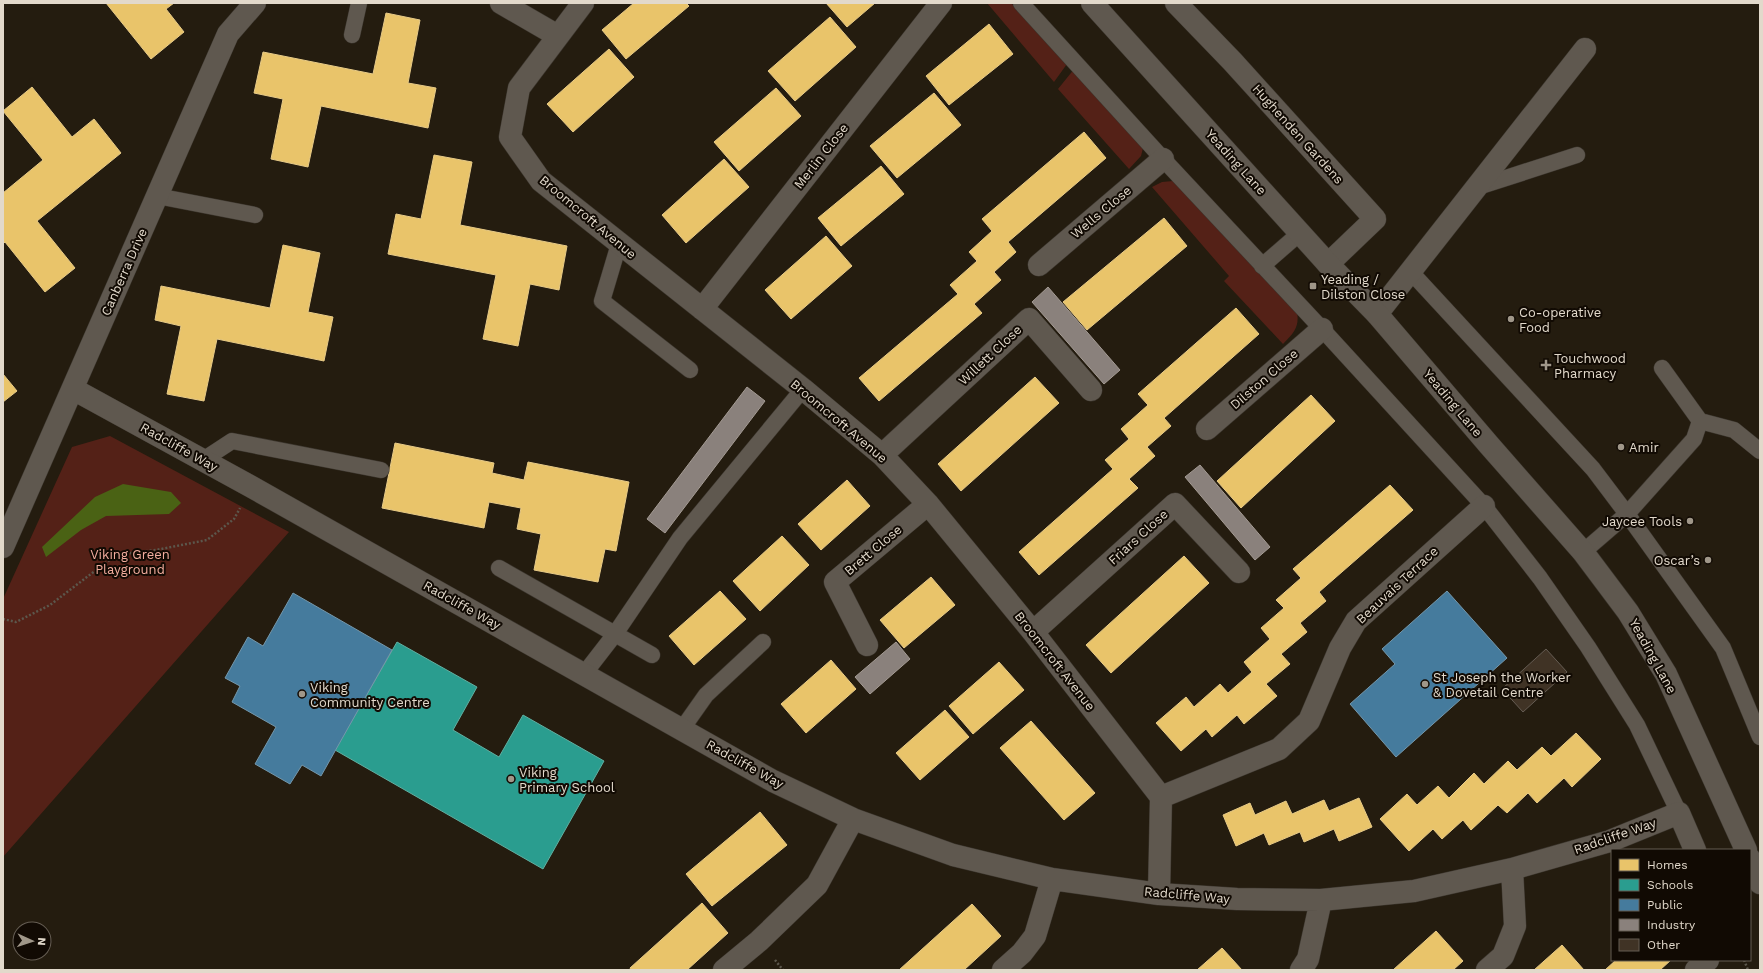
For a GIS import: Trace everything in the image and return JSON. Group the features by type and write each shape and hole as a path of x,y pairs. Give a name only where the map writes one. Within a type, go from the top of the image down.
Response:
{"street":[{"name":"Canberra Drive","path":"3,547 228,34 255,3"},
{"path":"501,3 558,36"},
{"name":"Broomcroft Avenue","path":"583,3 519,88 510,137 541,181 803,389 882,455 928,504 1033,632 1160,797"},
{"name":"Merlin Close","path":"702,309 941,3"},
{"name":"Yeading Lane","path":"1092,3 1328,264 1377,314 1583,552 1628,612 1666,674 1746,849"},
{"name":"Hughenden Gardens","path":"1176,3 1232,61 1375,219 1328,264"},
{"path":"1377,314 1585,49"},
{"name":"Wells Close","path":"1039,265 1163,159"},
{"name":"Willett Close","path":"882,455 1030,319 1091,390"},
{"name":"Dilston Close","path":"1207,429 1322,329"},
{"name":"Radcliffe Way","path":"73,389 250,486 773,781 853,818 953,855 1052,879 1159,894 1237,899 1321,900 1414,891 1512,869 1610,841 1679,813"},
{"name":"Brett Close","path":"867,645 835,582 928,504"},
{"name":"Friars Close","path":"1033,632 1175,504 1239,572"},
{"name":"Beauvais Terrace","path":"1160,797 1279,749 1309,721 1340,648 1356,621 1484,506"},
{"path":"1159,894 1160,797"},
{"path":"1679,813 1695,849"},
{"path":"724,970 759,941 817,884 853,818"},
{"name":"Yeading Lane","path":"1751,859 1760,883"},
{"path":"1487,970 1503,956 1515,926 1512,869"},
{"path":"1003,970 1022,953 1035,936 1052,879"},
{"path":"1301,970 1308,959 1321,900"},
{"path":"1696,970 1707,961"}],"lane":[{"path":"352,35 359,3"},
{"path":"1021,3 1484,506 1540,578 1588,647 1637,725 1679,813"},
{"path":"1475,188 1577,155"},
{"path":"157,196 255,215"},
{"path":"1262,266 1300,233"},
{"path":"619,244 602,301 690,370"},
{"path":"1410,271 1593,469 1627,514 1723,648 1760,737"},
{"path":"1662,368 1700,421 1734,430 1760,451"},
{"path":"584,674 615,634 680,538 803,389"},
{"path":"1583,552 1627,514 1694,439 1700,421"},
{"path":"203,460 232,441 382,470"},
{"path":"499,568 652,655"},
{"path":"682,729 706,695 763,642"}],"path":[{"path":"3,619 16,622 50,605 116,555 156,550 207,540 234,519 250,486"}],"green space":[{"path":"987,3 1011,3 1067,64 1054,82"},
{"path":"1079,63 1143,148 1141,156 1129,169 1058,89"},
{"path":"1173,181 1296,306 1298,318 1296,327 1292,335 1283,344 1224,281 1229,276 1152,187 1162,182"},
{"name":"Viking Green Playground","path":"110,436 289,532 3,857 3,599 72,447"}],"shaded area":[{"path":"123,484 171,492 181,503 169,514 106,516 81,530 46,557 42,547 95,497"}],"building: Homes":[{"path":"106,3 174,3 166,9 184,32 151,59"},
{"path":"634,3 686,3 689,6 626,59 602,30"},
{"path":"826,3 875,3 847,27"},
{"path":"386,13 420,20 408,83 436,88 428,128 321,106 308,167 271,159 283,99 254,93 263,52 373,74"},
{"path":"830,17 856,47 795,101 768,71"},
{"path":"989,24 1013,54 949,105 926,76"},
{"path":"609,49 634,77 573,132 547,104"},
{"path":"32,87 72,137 94,119 121,153 37,221 75,268 45,292 5,242 3,244 3,193 43,160 3,111"},
{"path":"776,88 801,116 739,171 714,142"},
{"path":"934,93 961,125 897,178 870,146"},
{"path":"1084,132 1106,158 1008,242 1016,252 994,272 1001,280 974,304 982,313 879,401 859,378 958,294 950,285 977,261 969,252 992,231 982,219"},
{"path":"434,155 472,162 460,225 567,246 559,290 530,284 518,346 483,339 496,275 388,254 396,214 421,219"},
{"path":"724,159 749,187 686,243 662,215"},
{"path":"881,166 904,194 841,246 818,218"},
{"path":"1164,218 1187,246 1087,330 1063,302"},
{"path":"826,236 852,266 791,319 765,290"},
{"path":"283,245 320,253 308,312 333,317 324,361 217,339 204,401 167,394 181,326 155,320 161,286 270,308"},
{"path":"1236,308 1259,334 1164,418 1171,426 1147,447 1155,456 1129,479 1138,488 1039,575 1019,552 1113,469 1105,460 1129,439 1121,429 1148,405 1138,394"},
{"path":"3,374 17,391 3,402"},
{"path":"1035,377 1059,403 961,491 938,464"},
{"path":"1311,395 1335,421 1241,508 1217,481"},
{"path":"395,443 494,463 492,473 524,480 528,462 629,482 616,551 605,549 598,582 534,570 541,534 517,529 521,508 489,502 484,528 382,508"},
{"path":"847,480 870,506 821,550 798,524"},
{"path":"1390,485 1413,510 1319,592 1326,601 1300,623 1307,632 1281,654 1290,664 1266,684 1277,696 1244,724 1237,715 1212,737 1206,729 1181,751 1156,723 1186,697 1194,707 1220,684 1228,693 1252,672 1244,662 1270,639 1261,628 1284,608 1276,600 1301,578 1293,569"},
{"path":"782,536 809,565 760,611 733,581"},
{"path":"1184,556 1209,583 1111,673 1086,645"},
{"path":"931,577 955,605 904,648 880,620"},
{"path":"720,591 746,619 694,665 669,636"},
{"path":"831,660 856,689 806,733 781,704"},
{"path":"999,662 1024,690 973,734 949,706"},
{"path":"945,710 969,737 920,780 896,753"},
{"path":"1031,721 1095,793 1064,820 1000,748"},
{"path":"1576,733 1601,759 1572,787 1564,778 1537,803 1528,793 1507,813 1498,805 1471,830 1463,820 1442,839 1433,829 1409,851 1380,819 1407,794 1417,805 1438,786 1449,798 1474,773 1484,784 1508,761 1517,770 1542,747 1551,756"},
{"path":"1359,798 1372,827 1339,841 1334,829 1304,842 1300,832 1269,845 1264,833 1236,846 1223,815 1250,803 1255,815 1286,801 1292,814 1324,800 1329,811"},
{"path":"760,812 787,845 712,906 686,874"},
{"path":"702,903 728,933 687,970 631,970 630,968"},
{"path":"972,904 1001,936 964,970 899,970"},
{"path":"1436,931 1463,961 1453,970 1393,970"},
{"path":"1562,945 1584,970 1534,970"},
{"path":"1222,948 1242,970 1197,970"},
{"path":"1615,961 1670,961 1660,970 1605,970"}],"building: Schools":[{"path":"397,642 477,687 453,730 499,757 523,715 604,761 543,869 335,750"}],"building: Public":[{"name":"St Joseph the Worker & Dovetail Centre","path":"1447,591 1507,658 1396,757 1350,704 1395,664 1382,649"},
{"name":"Viking Community Centre","path":"293,593 392,650 321,776 302,765 290,784 255,764 276,727 232,702 240,686 225,678 248,637 263,646"}],"building: Industry":[{"path":"1048,287 1120,370 1104,384 1032,302"},
{"path":"747,387 765,401 665,533 647,519"},
{"path":"1200,465 1270,547 1255,560 1185,477"},
{"path":"896,642 910,659 870,694 855,677"}],"building: Other":[{"path":"1546,649 1567,672 1523,712 1502,689"}],"place":[{"name":"Yeading / Dilston Close","path":"1313,286"},
{"name":"Co-operative Food","path":"1511,319"},
{"name":"Touchwood Pharmacy","path":"1546,365"},
{"name":"Amir","path":"1621,447"},
{"name":"Jaycee Tools","path":"1690,521"},
{"name":"Oscar’s","path":"1708,560"},
{"name":"St Joseph the Worker & Dovetail Centre","path":"1425,684"},
{"name":"Viking Community Centre","path":"302,694"},
{"name":"Viking Primary School","path":"511,779"}]}
